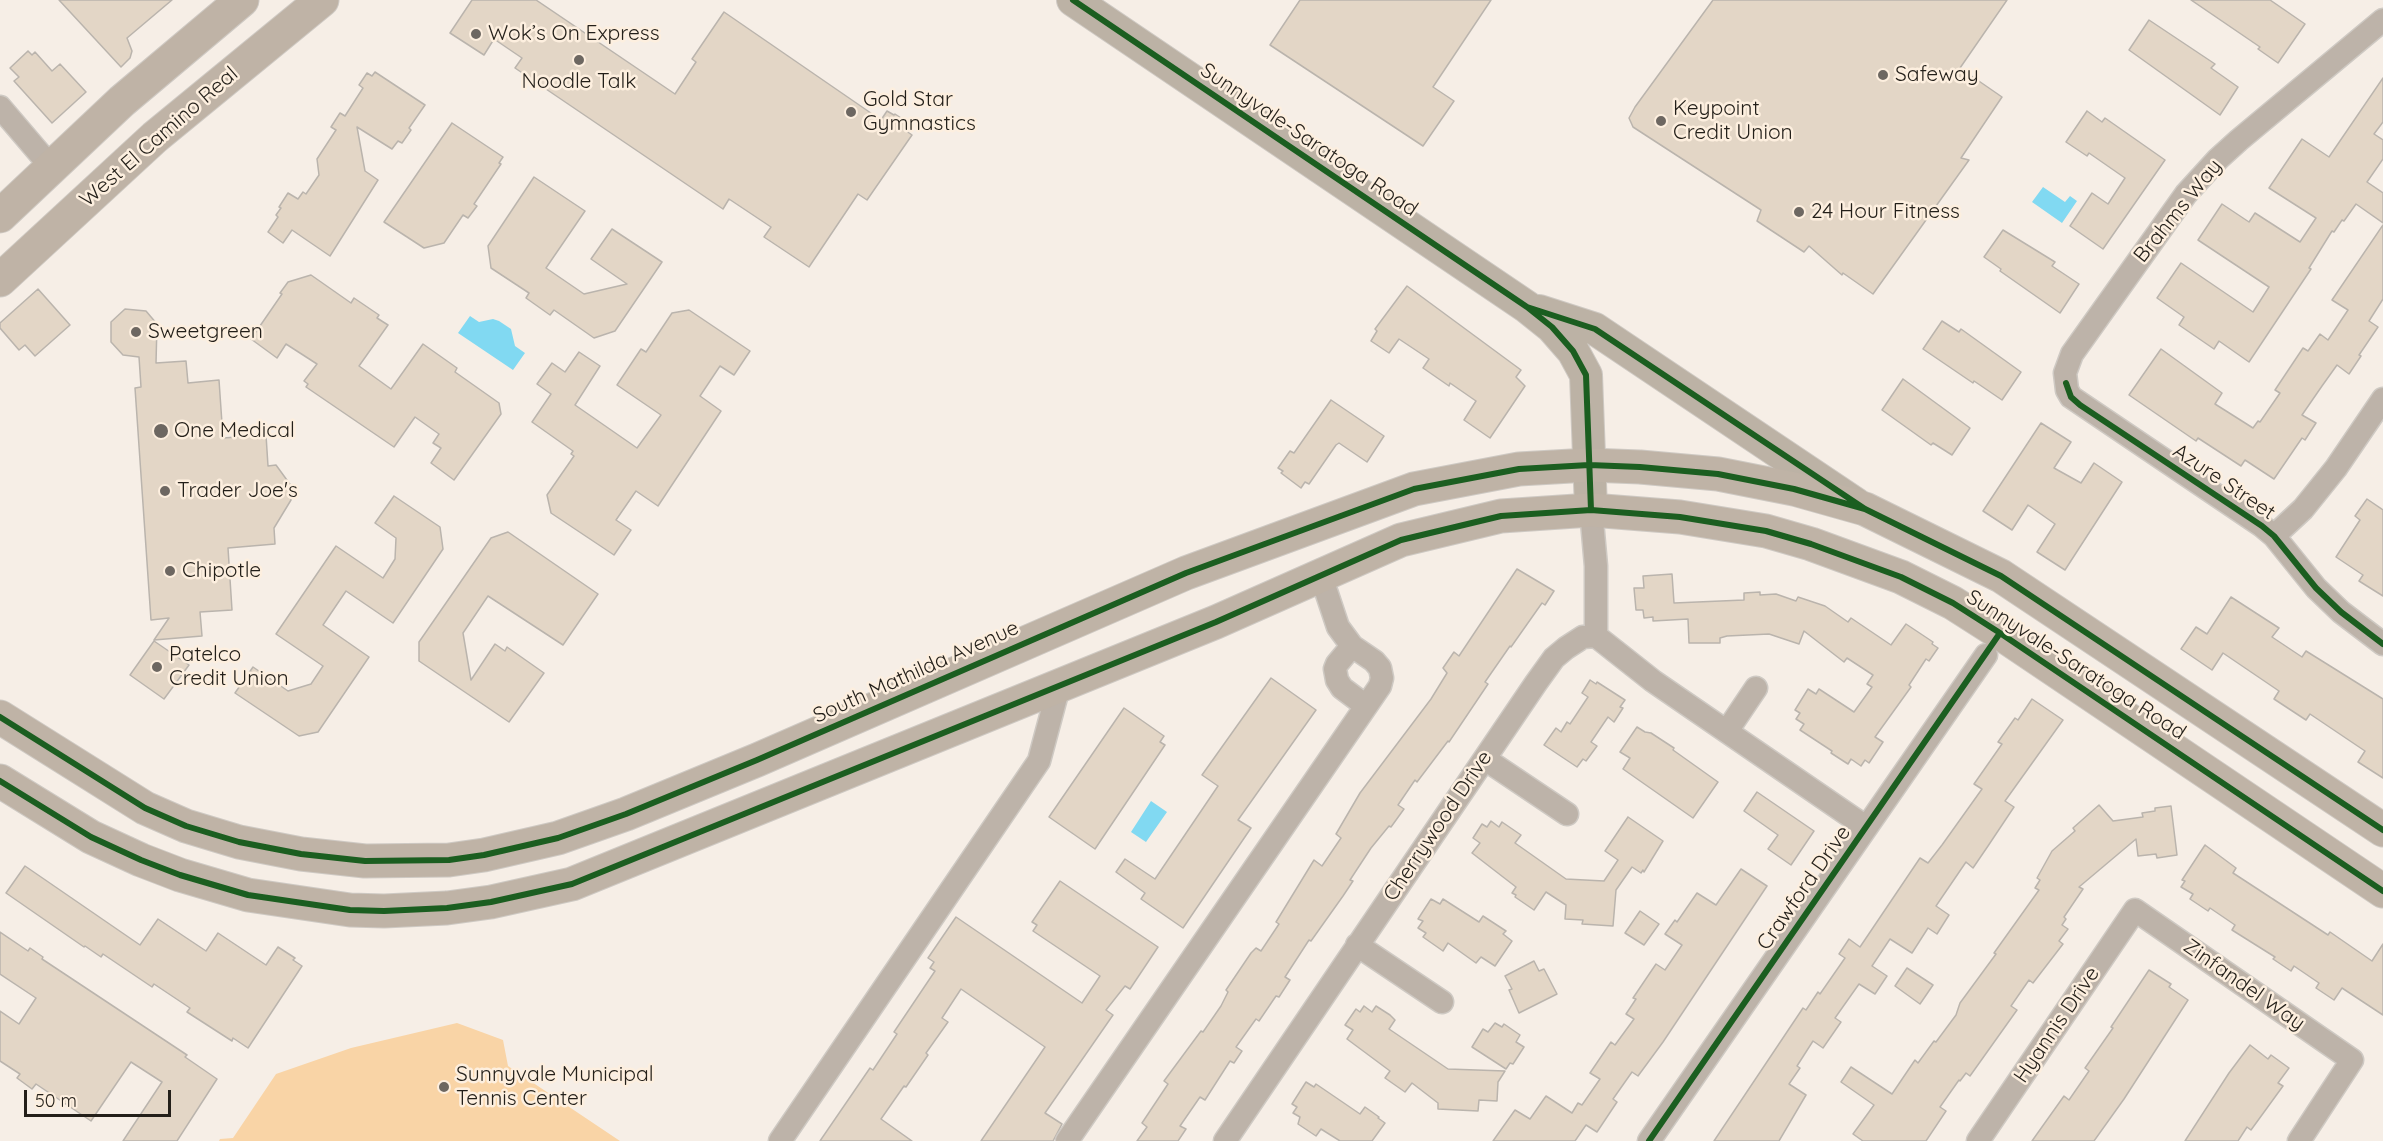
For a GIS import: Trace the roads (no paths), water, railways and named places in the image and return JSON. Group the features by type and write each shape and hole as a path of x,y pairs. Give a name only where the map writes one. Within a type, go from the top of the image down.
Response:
{"main road":[{"name":"West El Camino Real","path":"0,280 155,137 322,0"},
{"name":"Sunnyvale-Saratoga Road","path":"1073,0 1527,306 1552,327 1573,351 1586,375 1591,510 1670,516 1766,531 1811,543 1901,577 1953,603 2000,633 2383,891"},
{"path":"0,216 122,101 236,2"},
{"path":"38,245 30,231 32,219 57,189 52,168"},
{"name":"Sunnyvale-Saratoga Road","path":"1527,306 1595,329 1865,509 2001,576 2383,830"},
{"name":"South Mathilda Avenue","path":"0,717 145,808 186,826 238,842 301,855 365,861 449,860 484,855 558,837 626,814 747,764 1186,573 1414,489 1519,469 1589,465 1640,467 1718,474 1794,489 1865,509"},
{"path":"0,781 91,837 141,860 218,887 271,899 350,910 384,911 452,907 525,896 572,884 1216,622 1401,540 1501,516 1591,510"}],"street":[{"name":"Brahms Way","path":"2066,383 2065,373 2072,354 2186,194 2225,153 2383,20"},
{"path":"0,107 52,168"},
{"name":"Azure Street","path":"2066,383 2071,398 2080,405 2262,526 2274,537 2316,588 2383,644"},
{"path":"2274,537 2303,509 2336,468 2383,399"},
{"path":"1591,510 1596,566 1596,636 1653,681 1866,827"},
{"path":"1067,1141 1380,686 1382,673 1374,661 1352,646 1338,627 1321,576"},
{"name":"Cherrywood Drive","path":"1233,1138 1357,945 1554,658 1583,637 1596,636"},
{"path":"1352,646 1337,664 1335,669 1337,680 1342,688 1366,706"},
{"name":"Crawford Drive","path":"1650,1141 1986,655"},
{"path":"780,1141 1039,761 1059,686"},
{"path":"1727,731 1756,688"},
{"path":"1485,759 1567,814"},
{"name":"Zinfandel Way","path":"2135,910 2352,1060 2299,1141"},
{"name":"Hyannis Drive","path":"1978,1141 2135,910"},
{"path":"1357,945 1442,1002"}],"water":[{"path":"2043,187 2065,202 2070,196 2077,201 2062,223 2032,202"},
{"path":"470,316 479,322 493,319 511,329 515,346 525,353 513,370 458,333"},
{"path":"1151,801 1167,812 1146,842 1131,832"}],"place":[{"name":"Wok’s On Express","path":"476,34"},
{"name":"Noodle Talk","path":"579,60"},
{"name":"Safeway","path":"1883,75"},
{"name":"Gold Star Gymnastics","path":"851,112"},
{"name":"Keypoint Credit Union","path":"1661,121"},
{"name":"24 Hour Fitness","path":"1799,212"},
{"name":"Sweetgreen","path":"136,332"},
{"name":"One Medical","path":"161,431"},
{"name":"Trader Joe's","path":"165,491"},
{"name":"Chipotle","path":"170,571"},
{"name":"Patelco Credit Union","path":"157,667"},
{"name":"Sunnyvale Municipal Tennis Center","path":"444,1087"}]}
